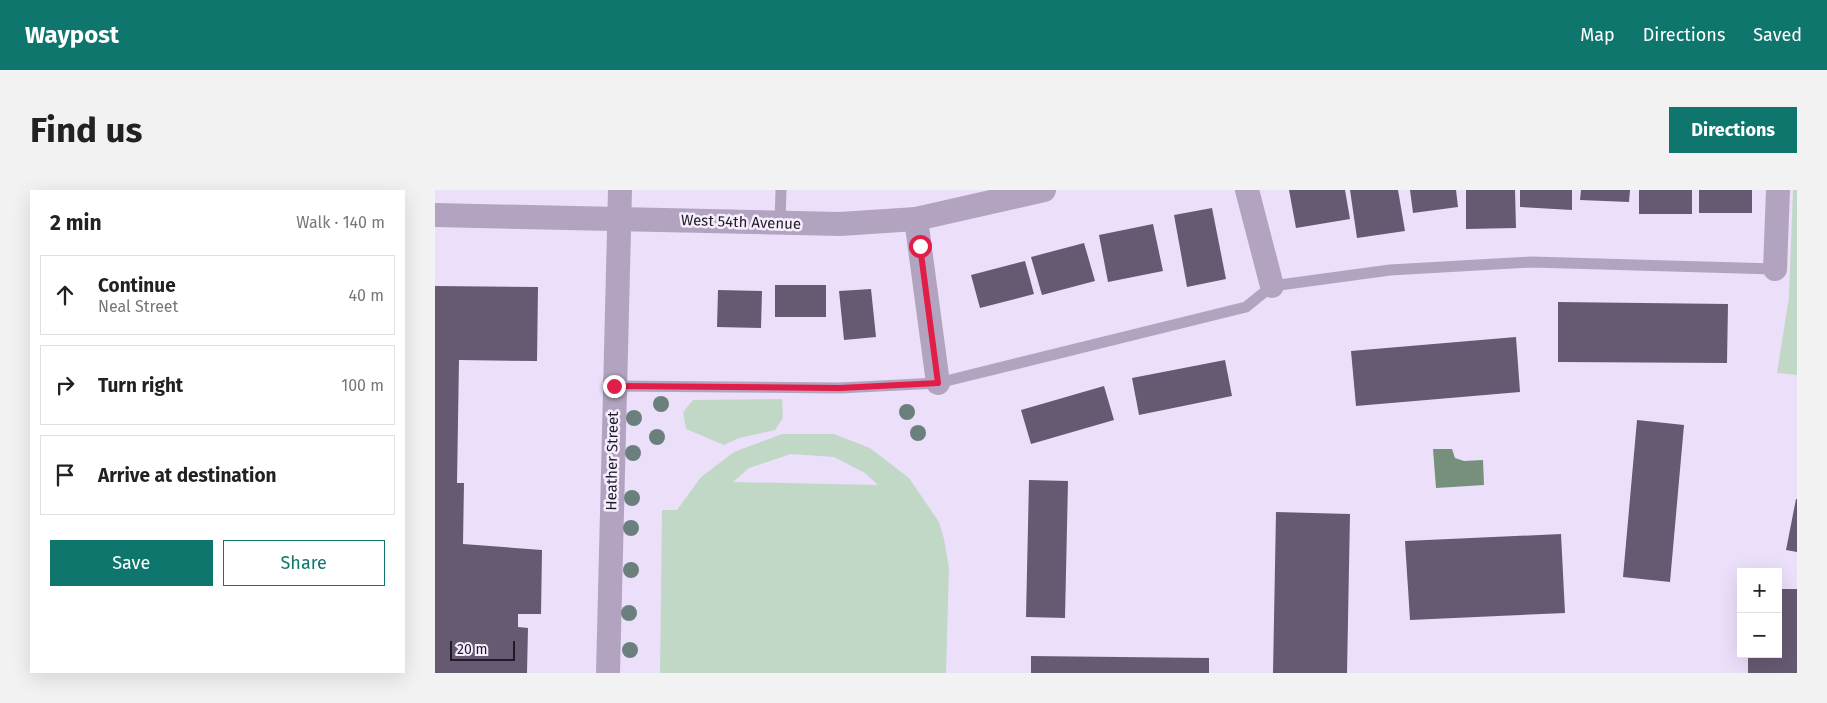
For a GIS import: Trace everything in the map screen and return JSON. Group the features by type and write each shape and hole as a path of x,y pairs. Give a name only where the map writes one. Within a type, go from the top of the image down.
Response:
{"street":[{"name":"Heather Street","path":"608,673 620,190"},
{"name":"West 54th Avenue","path":"435,215 840,224 916,219 1044,190"},
{"path":"1247,190 1272,286"},
{"path":"1775,269 1778,190"},
{"path":"916,219 938,383"}],"lane":[{"path":"780,223 781,190"},
{"path":"614,386 840,388 938,383 1246,307 1272,286 1390,270 1531,262 1775,269"}],"shaded area":[{"path":"1793,190 1797,190 1797,375 1777,373 1789,297"},
{"path":"782,399 783,418 775,430 739,438 724,445 686,429 683,412 693,400"},
{"path":"782,434 834,434 870,448 909,478 939,522 944,539 949,568 946,673 660,673 662,510 677,510 701,477 734,452","holes":["791,454 834,457 865,473 878,485 733,482 749,468"]},
{"path":"1433,449 1452,449 1455,458 1464,461 1483,460 1484,485 1436,488"}],"building":[{"path":"1289,190 1345,190 1350,219 1296,228"},
{"path":"1350,190 1398,190 1405,231 1357,238"},
{"path":"1410,190 1456,190 1458,207 1413,213"},
{"path":"1466,190 1515,190 1516,228 1466,229"},
{"path":"1520,190 1572,190 1572,210 1520,207"},
{"path":"1581,190 1630,190 1629,202 1580,200"},
{"path":"1639,190 1692,190 1692,214 1639,214"},
{"path":"1699,190 1752,190 1752,213 1699,213"},
{"path":"1212,208 1226,279 1187,287 1174,215"},
{"path":"1153,224 1163,271 1108,282 1099,235"},
{"path":"1084,243 1095,281 1042,295 1031,257"},
{"path":"1025,261 1034,294 980,308 971,275"},
{"path":"775,285 826,285 826,317 775,317"},
{"path":"435,286 538,287 537,361 459,360 457,483 464,483 463,544 542,550 541,614 518,614 518,627 528,628 527,673 435,673"},
{"path":"871,289 876,337 844,340 839,291"},
{"path":"718,290 762,291 761,328 717,327"},
{"path":"1558,302 1728,304 1727,363 1558,362"},
{"path":"1516,337 1520,392 1356,406 1351,351"},
{"path":"1225,360 1232,396 1139,415 1132,378"},
{"path":"1104,386 1114,420 1031,444 1021,410"},
{"path":"1637,420 1684,425 1670,582 1623,577"},
{"path":"1029,480 1068,481 1065,618 1026,617"},
{"path":"1797,499 1797,552 1786,550"},
{"path":"1276,512 1350,514 1347,673 1273,673"},
{"path":"1561,534 1565,613 1410,620 1405,541"},
{"path":"1782,589 1797,589 1797,673 1748,673 1748,658 1782,658"},
{"path":"1031,656 1209,658 1209,673 1031,673"}],"route":[{"path":"614,386 840,388 938,383 920,246"}]}
